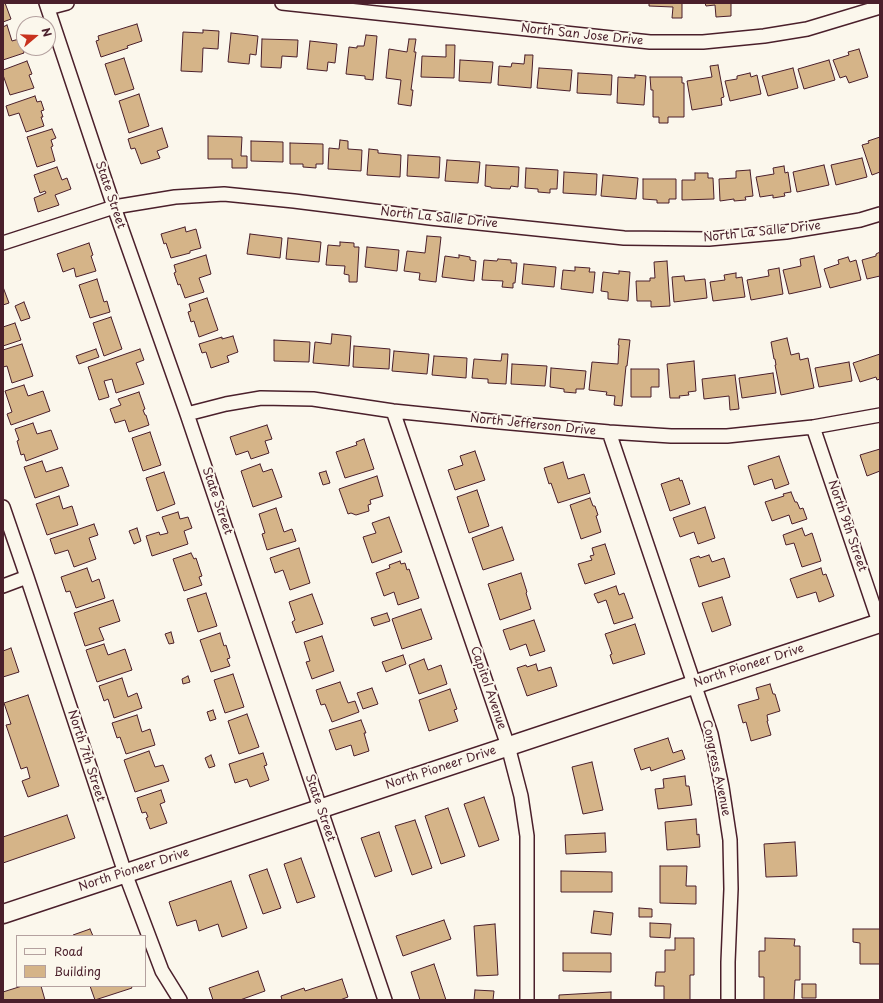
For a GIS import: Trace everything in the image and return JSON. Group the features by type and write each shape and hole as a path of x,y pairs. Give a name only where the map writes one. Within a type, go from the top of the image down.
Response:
{"street":[{"path":"47,5 67,3"},
{"name":"North San Jose Drive","path":"282,3 650,42 703,42 764,36 807,29 880,7"},
{"name":"State Street","path":"47,5 114,208 187,414 385,1000"},
{"name":"North La Salle Drive","path":"3,243 114,208 175,197 224,194 430,218 624,238 709,239 786,232 860,220 880,214"},
{"name":"North Jefferson Drive","path":"187,414 226,404 261,398 313,399 393,411 609,432 671,436 726,436 813,427 880,415"},
{"name":"Capitol Avenue","path":"393,411 508,746 521,796 527,836 527,1000"},
{"name":"North 9th Street","path":"813,427 880,624"},
{"name":"Congress Avenue","path":"609,432 711,734 722,787 730,840 731,889 728,1000"},
{"name":"North 7th Street","path":"3,507 125,873 162,971 180,1000"},
{"path":"3,586 27,577"},
{"name":"North Pioneer Drive","path":"3,914 694,684 880,624"}],"building":[{"path":"3,3 5,3 11,19 3,22"},
{"path":"649,3 682,3 682,18 672,18 673,7 649,6"},
{"path":"705,3 731,3 731,16 716,17 715,5 706,6"},
{"path":"137,24 142,41 127,46 128,48 101,57 96,41 99,40 98,36"},
{"path":"7,25 12,41 16,40 16,56 3,60 3,27"},
{"path":"203,30 219,31 218,49 203,48 202,72 181,71 183,32 203,33"},
{"path":"231,33 258,36 256,55 250,54 249,64 228,62"},
{"path":"366,35 377,36 373,80 365,79 365,76 346,74 349,47 357,48 357,46 364,46"},
{"path":"262,39 298,40 297,57 282,56 281,68 261,67"},
{"path":"409,39 416,39 411,106 398,104 401,80 386,78 389,49 407,52"},
{"path":"310,41 337,44 335,63 328,62 327,71 307,69"},
{"path":"446,45 455,45 454,78 421,77 422,56 446,57"},
{"path":"859,49 868,77 849,83 846,76 840,78 833,60 849,55 848,52"},
{"path":"525,55 533,55 531,88 498,85 499,66 511,67 512,63 524,64"},
{"path":"124,58 134,89 115,95 105,64"},
{"path":"460,60 493,62 491,83 459,81"},
{"path":"829,60 835,80 804,89 798,69"},
{"path":"27,61 32,74 29,75 34,88 10,95 3,75 3,70"},
{"path":"718,65 724,97 721,98 722,105 692,110 687,81 712,77 710,66"},
{"path":"539,68 572,70 570,91 537,88"},
{"path":"793,68 798,88 768,96 762,76"},
{"path":"578,73 612,75 611,95 577,93"},
{"path":"750,73 751,77 757,75 761,94 730,101 725,81 737,79 737,76"},
{"path":"635,75 646,76 644,105 617,103 618,77 635,78"},
{"path":"650,77 682,77 682,83 684,83 684,117 668,117 668,123 659,123 659,117 653,117 653,90 651,90"},
{"path":"139,94 149,126 129,133 119,101"},
{"path":"35,96 37,102 41,101 44,110 41,111 43,117 41,117 44,126 26,132 19,113 9,116 6,106"},
{"path":"162,128 168,147 157,151 160,158 141,164 135,148 131,149 128,139"},
{"path":"52,129 56,138 51,140 53,146 51,147 55,161 37,167 27,137"},
{"path":"208,136 242,137 241,156 247,156 247,168 232,168 232,159 208,159"},
{"path":"880,137 880,172 872,175 862,145 869,143 868,141"},
{"path":"340,140 348,141 348,149 362,150 361,171 328,169 329,148 339,149"},
{"path":"251,141 283,142 283,162 251,161"},
{"path":"290,143 323,144 323,164 316,164 316,168 303,167 303,164 290,164"},
{"path":"369,149 378,150 378,153 401,155 400,177 367,175"},
{"path":"408,155 440,157 439,178 407,176"},
{"path":"862,158 867,177 836,185 831,165"},
{"path":"447,160 480,162 478,183 445,181"},
{"path":"486,165 519,167 518,187 511,186 510,189 491,188 485,186"},
{"path":"824,165 829,185 797,192 793,172"},
{"path":"784,166 785,173 788,172 791,192 784,193 785,196 773,198 773,195 760,197 756,177 774,174 773,168"},
{"path":"57,167 62,180 67,178 71,189 55,195 59,205 38,212 34,198 46,193 45,191 40,193 34,175"},
{"path":"526,168 558,170 557,189 550,189 550,193 538,192 538,189 525,188"},
{"path":"750,170 753,196 745,197 746,200 734,201 734,199 720,201 719,179 736,178 736,171"},
{"path":"564,172 597,174 596,195 563,193"},
{"path":"695,173 708,173 708,178 713,178 714,199 682,200 682,180 695,180"},
{"path":"603,175 638,178 636,199 601,196"},
{"path":"643,179 676,179 676,199 669,199 669,203 657,203 657,200 643,199"},
{"path":"185,227 186,232 196,229 201,248 190,251 190,253 171,258 161,234"},
{"path":"250,234 282,238 280,258 247,254"},
{"path":"427,236 441,237 436,282 419,280 420,273 404,271 407,251 425,253"},
{"path":"288,238 321,242 319,262 286,259"},
{"path":"340,242 354,243 354,247 359,247 357,282 349,282 349,275 344,274 345,266 326,265 328,245 340,246"},
{"path":"89,243 93,255 91,256 96,271 76,277 74,268 63,272 57,254"},
{"path":"367,247 399,250 397,271 365,267"},
{"path":"880,252 880,276 867,279 862,260 876,256 876,254"},
{"path":"206,255 211,274 199,278 204,292 185,298 174,273 176,272 174,265"},
{"path":"459,255 470,257 470,260 476,261 474,281 442,277 445,256 459,258"},
{"path":"814,256 821,287 789,294 783,270 801,266 800,259"},
{"path":"848,257 850,262 856,260 861,280 830,288 824,269 839,264 838,260"},
{"path":"498,259 511,260 511,263 517,263 513,288 502,287 503,281 482,280 484,260 497,261"},
{"path":"667,261 670,306 651,307 651,301 637,301 636,281 650,281 650,278 655,278 654,262"},
{"path":"524,264 556,267 554,287 522,284"},
{"path":"575,267 590,268 589,272 595,272 593,293 561,289 563,270 575,271"},
{"path":"779,268 783,294 751,300 747,280 769,276 768,270"},
{"path":"619,271 630,272 628,301 608,299 608,292 601,291 603,272 619,274"},
{"path":"736,273 736,278 742,277 745,297 713,301 710,282 725,280 724,275"},
{"path":"684,276 685,281 705,279 707,298 674,302 672,277"},
{"path":"97,279 104,302 107,301 110,312 90,318 79,285"},
{"path":"3,287 9,303 3,305"},
{"path":"207,298 218,330 199,337 194,321 191,322 188,312 191,311 189,304"},
{"path":"24,302 30,318 21,321 15,306"},
{"path":"111,317 122,349 104,356 93,323"},
{"path":"15,323 21,340 3,346 3,327"},
{"path":"332,334 351,336 349,366 313,363 315,342 331,344"},
{"path":"233,336 238,352 227,356 229,362 211,368 206,352 202,353 199,344 222,337 222,339"},
{"path":"787,338 791,355 799,353 800,360 808,358 814,388 781,395 771,342"},
{"path":"619,339 630,340 622,406 614,405 615,396 606,395 607,392 589,390 592,362 618,364"},
{"path":"274,340 310,342 309,362 274,361"},
{"path":"22,344 33,376 12,383 7,366 3,367 3,350"},
{"path":"354,346 390,349 389,369 353,367"},
{"path":"96,349 99,357 79,364 76,356"},
{"path":"140,349 144,360 136,363 144,384 116,393 112,379 104,381 109,397 99,400 88,367"},
{"path":"394,351 429,354 427,374 392,371"},
{"path":"502,354 508,354 506,384 488,383 488,379 472,378 474,359 501,361"},
{"path":"880,354 880,379 877,380 876,377 860,382 853,363"},
{"path":"434,356 467,358 466,378 432,375"},
{"path":"694,361 696,391 688,392 689,395 679,396 680,398 670,398 667,364"},
{"path":"849,362 852,381 819,387 815,368"},
{"path":"512,364 547,366 545,386 511,384"},
{"path":"551,368 586,371 584,389 576,389 576,393 564,392 564,389 550,387"},
{"path":"631,369 659,369 659,387 651,387 651,397 631,397"},
{"path":"773,373 776,393 742,398 739,378"},
{"path":"735,375 739,409 730,410 729,396 704,399 702,379"},
{"path":"24,385 28,396 43,391 50,411 11,425 7,414 12,412 5,391"},
{"path":"139,392 145,409 143,410 149,425 129,432 125,420 115,423 110,409 121,405 118,399"},
{"path":"33,423 37,434 51,430 58,449 26,461 24,454 21,455 17,441 19,440 15,429"},
{"path":"267,425 272,439 265,441 269,453 251,459 248,451 236,455 230,437"},
{"path":"150,432 161,465 143,471 132,438"},
{"path":"364,439 374,469 345,478 336,452 357,445 356,442"},
{"path":"880,449 880,471 867,476 860,455"},
{"path":"475,451 485,480 455,490 448,470 463,465 460,456"},
{"path":"779,456 789,484 775,489 772,479 754,485 748,466"},
{"path":"42,461 46,472 62,467 69,486 35,498 24,467"},
{"path":"563,462 568,479 584,474 590,493 558,503 551,483 549,484 544,468"},
{"path":"260,464 263,472 272,469 282,497 253,507 241,471"},
{"path":"326,471 330,483 323,485 319,473"},
{"path":"164,472 175,504 157,511 146,478"},
{"path":"377,476 383,496 370,500 371,504 368,505 369,511 356,515 351,513 348,514 339,489"},
{"path":"679,478 680,481 682,480 690,504 670,511 661,484"},
{"path":"477,490 489,526 469,533 457,497"},
{"path":"791,492 800,509 803,508 807,519 792,524 789,515 772,521 765,502 784,496 783,494"},
{"path":"59,496 63,509 72,506 78,525 47,535 36,504"},
{"path":"590,498 598,515 596,516 601,532 581,539 570,505"},
{"path":"705,507 715,538 698,544 694,532 680,537 673,518"},
{"path":"276,508 284,532 292,529 296,541 267,550 262,534 265,533 259,514"},
{"path":"178,512 180,519 188,517 192,528 184,531 188,544 152,556 146,536 159,532 160,535 168,533 162,517"},
{"path":"389,517 402,552 372,563 363,537 376,533 372,523"},
{"path":"94,524 98,535 89,538 96,559 74,567 68,550 55,554 50,539"},
{"path":"502,527 514,560 483,570 472,538"},
{"path":"137,528 141,541 134,544 129,531"},
{"path":"802,528 805,536 812,533 821,561 802,567 794,543 786,545 783,535"},
{"path":"605,544 615,574 585,584 578,564 592,560 590,556 594,555 592,548"},
{"path":"299,548 310,583 290,590 283,570 275,573 270,558"},
{"path":"191,553 194,559 196,558 202,576 199,577 202,585 184,591 173,559"},
{"path":"709,555 712,562 724,558 730,577 699,587 690,559"},
{"path":"400,561 401,564 405,563 407,570 409,569 419,598 398,605 394,592 384,596 376,573 390,568 389,565"},
{"path":"87,568 92,582 99,579 105,598 76,608 70,591 66,592 61,577"},
{"path":"821,568 823,575 826,574 834,596 819,602 816,592 797,598 790,579"},
{"path":"521,573 531,609 500,620 488,584"},
{"path":"616,586 619,595 624,593 633,618 614,624 606,600 598,603 594,594"},
{"path":"206,593 217,626 198,632 187,599"},
{"path":"312,594 323,624 296,633 292,622 295,620 289,602"},
{"path":"722,597 731,625 712,632 702,603"},
{"path":"113,600 120,621 99,628 104,640 85,646 74,613"},
{"path":"421,609 432,639 402,649 392,619"},
{"path":"387,613 390,621 374,626 371,618"},
{"path":"534,620 545,651 530,656 526,644 510,650 503,630"},
{"path":"635,624 645,654 613,664 610,655 612,654 605,634"},
{"path":"171,632 174,643 169,644 165,634"},
{"path":"220,633 230,658 227,659 230,666 211,672 200,640"},
{"path":"322,636 334,671 312,679 306,662 310,661 304,642"},
{"path":"104,644 108,655 125,649 132,670 97,682 86,650"},
{"path":"11,648 19,672 3,677 3,651"},
{"path":"403,655 406,664 386,672 382,662"},
{"path":"424,659 428,670 441,665 447,684 419,694 409,665"},
{"path":"536,664 538,671 551,667 557,686 527,696 517,668"},
{"path":"233,674 244,707 225,713 214,680"},
{"path":"188,676 190,682 183,684 182,679"},
{"path":"122,678 128,697 137,693 142,708 114,718 108,699 104,701 99,686"},
{"path":"340,682 348,703 355,701 359,712 332,722 325,704 321,705 316,690"},
{"path":"770,684 773,694 775,694 780,711 767,715 771,735 751,741 746,722 743,723 738,705 759,699 756,688"},
{"path":"372,688 378,704 363,709 357,693"},
{"path":"450,689 457,709 454,710 458,721 429,731 419,700"},
{"path":"28,695 59,786 28,797 22,781 30,778 27,767 21,769 6,725 11,724 4,703"},
{"path":"213,710 216,719 210,721 207,712"},
{"path":"247,714 259,747 239,754 228,721"},
{"path":"137,715 142,732 150,729 155,745 126,754 120,737 117,738 112,723"},
{"path":"361,720 366,733 364,733 369,751 354,756 351,745 336,750 329,730"},
{"path":"668,738 673,753 682,750 685,759 651,771 650,767 641,770 634,749"},
{"path":"149,751 155,767 163,765 169,781 135,792 124,760"},
{"path":"263,753 267,765 264,766 269,780 250,787 247,779 235,783 229,764"},
{"path":"211,755 215,766 209,768 205,758"},
{"path":"592,762 603,810 583,814 572,767"},
{"path":"685,776 686,786 689,786 692,805 658,809 655,789 664,788 663,779"},
{"path":"161,790 165,802 160,804 167,823 150,829 146,818 148,817 146,812 142,813 137,798"},
{"path":"484,797 499,840 479,847 464,804"},
{"path":"448,808 465,856 441,864 425,816"},
{"path":"67,815 75,838 3,863 3,837"},
{"path":"696,819 697,835 699,834 700,847 667,850 665,822"},
{"path":"415,820 432,868 412,875 395,826"},
{"path":"379,832 392,871 375,877 361,838"},
{"path":"605,833 606,852 566,854 565,835"},
{"path":"795,842 797,876 766,877 764,844"},
{"path":"301,858 315,897 297,903 284,864"},
{"path":"660,866 687,866 686,886 696,886 696,904 660,903"},
{"path":"267,869 281,908 263,914 249,875"},
{"path":"561,871 612,872 612,892 561,892"},
{"path":"231,881 247,928 222,937 218,924 199,931 196,920 177,926 169,902"},
{"path":"639,908 652,909 652,917 639,917"},
{"path":"594,911 613,913 611,935 591,933"},
{"path":"444,920 451,939 403,956 396,936"},
{"path":"650,923 671,924 670,938 650,937"},
{"path":"495,924 498,975 477,976 474,926"},
{"path":"90,929 93,935 73,935"},
{"path":"853,929 880,929 880,964 860,964 860,943 853,942"},
{"path":"675,938 694,938 694,975 690,975 690,1000 664,1000 664,986 655,986 656,972 665,972 665,950 675,950"},
{"path":"765,938 795,939 794,946 800,946 800,980 795,980 794,1000 764,1000 764,977 759,977 759,951 765,951"},
{"path":"563,953 611,953 611,972 563,971"},
{"path":"434,964 446,1000 420,1000 411,972"},
{"path":"258,971 265,991 240,1000 213,1000 209,988"},
{"path":"342,979 348,997 340,1000 282,1000 281,996 304,988 305,991"},
{"path":"802,984 816,984 816,998 802,998"},
{"path":"19,987 41,987 45,1000 3,1000 3,992"},
{"path":"90,987 132,988 95,1000"},
{"path":"475,990 494,991 493,1000 474,1000"},
{"path":"611,992 611,1000 559,1000 559,995"}]}
